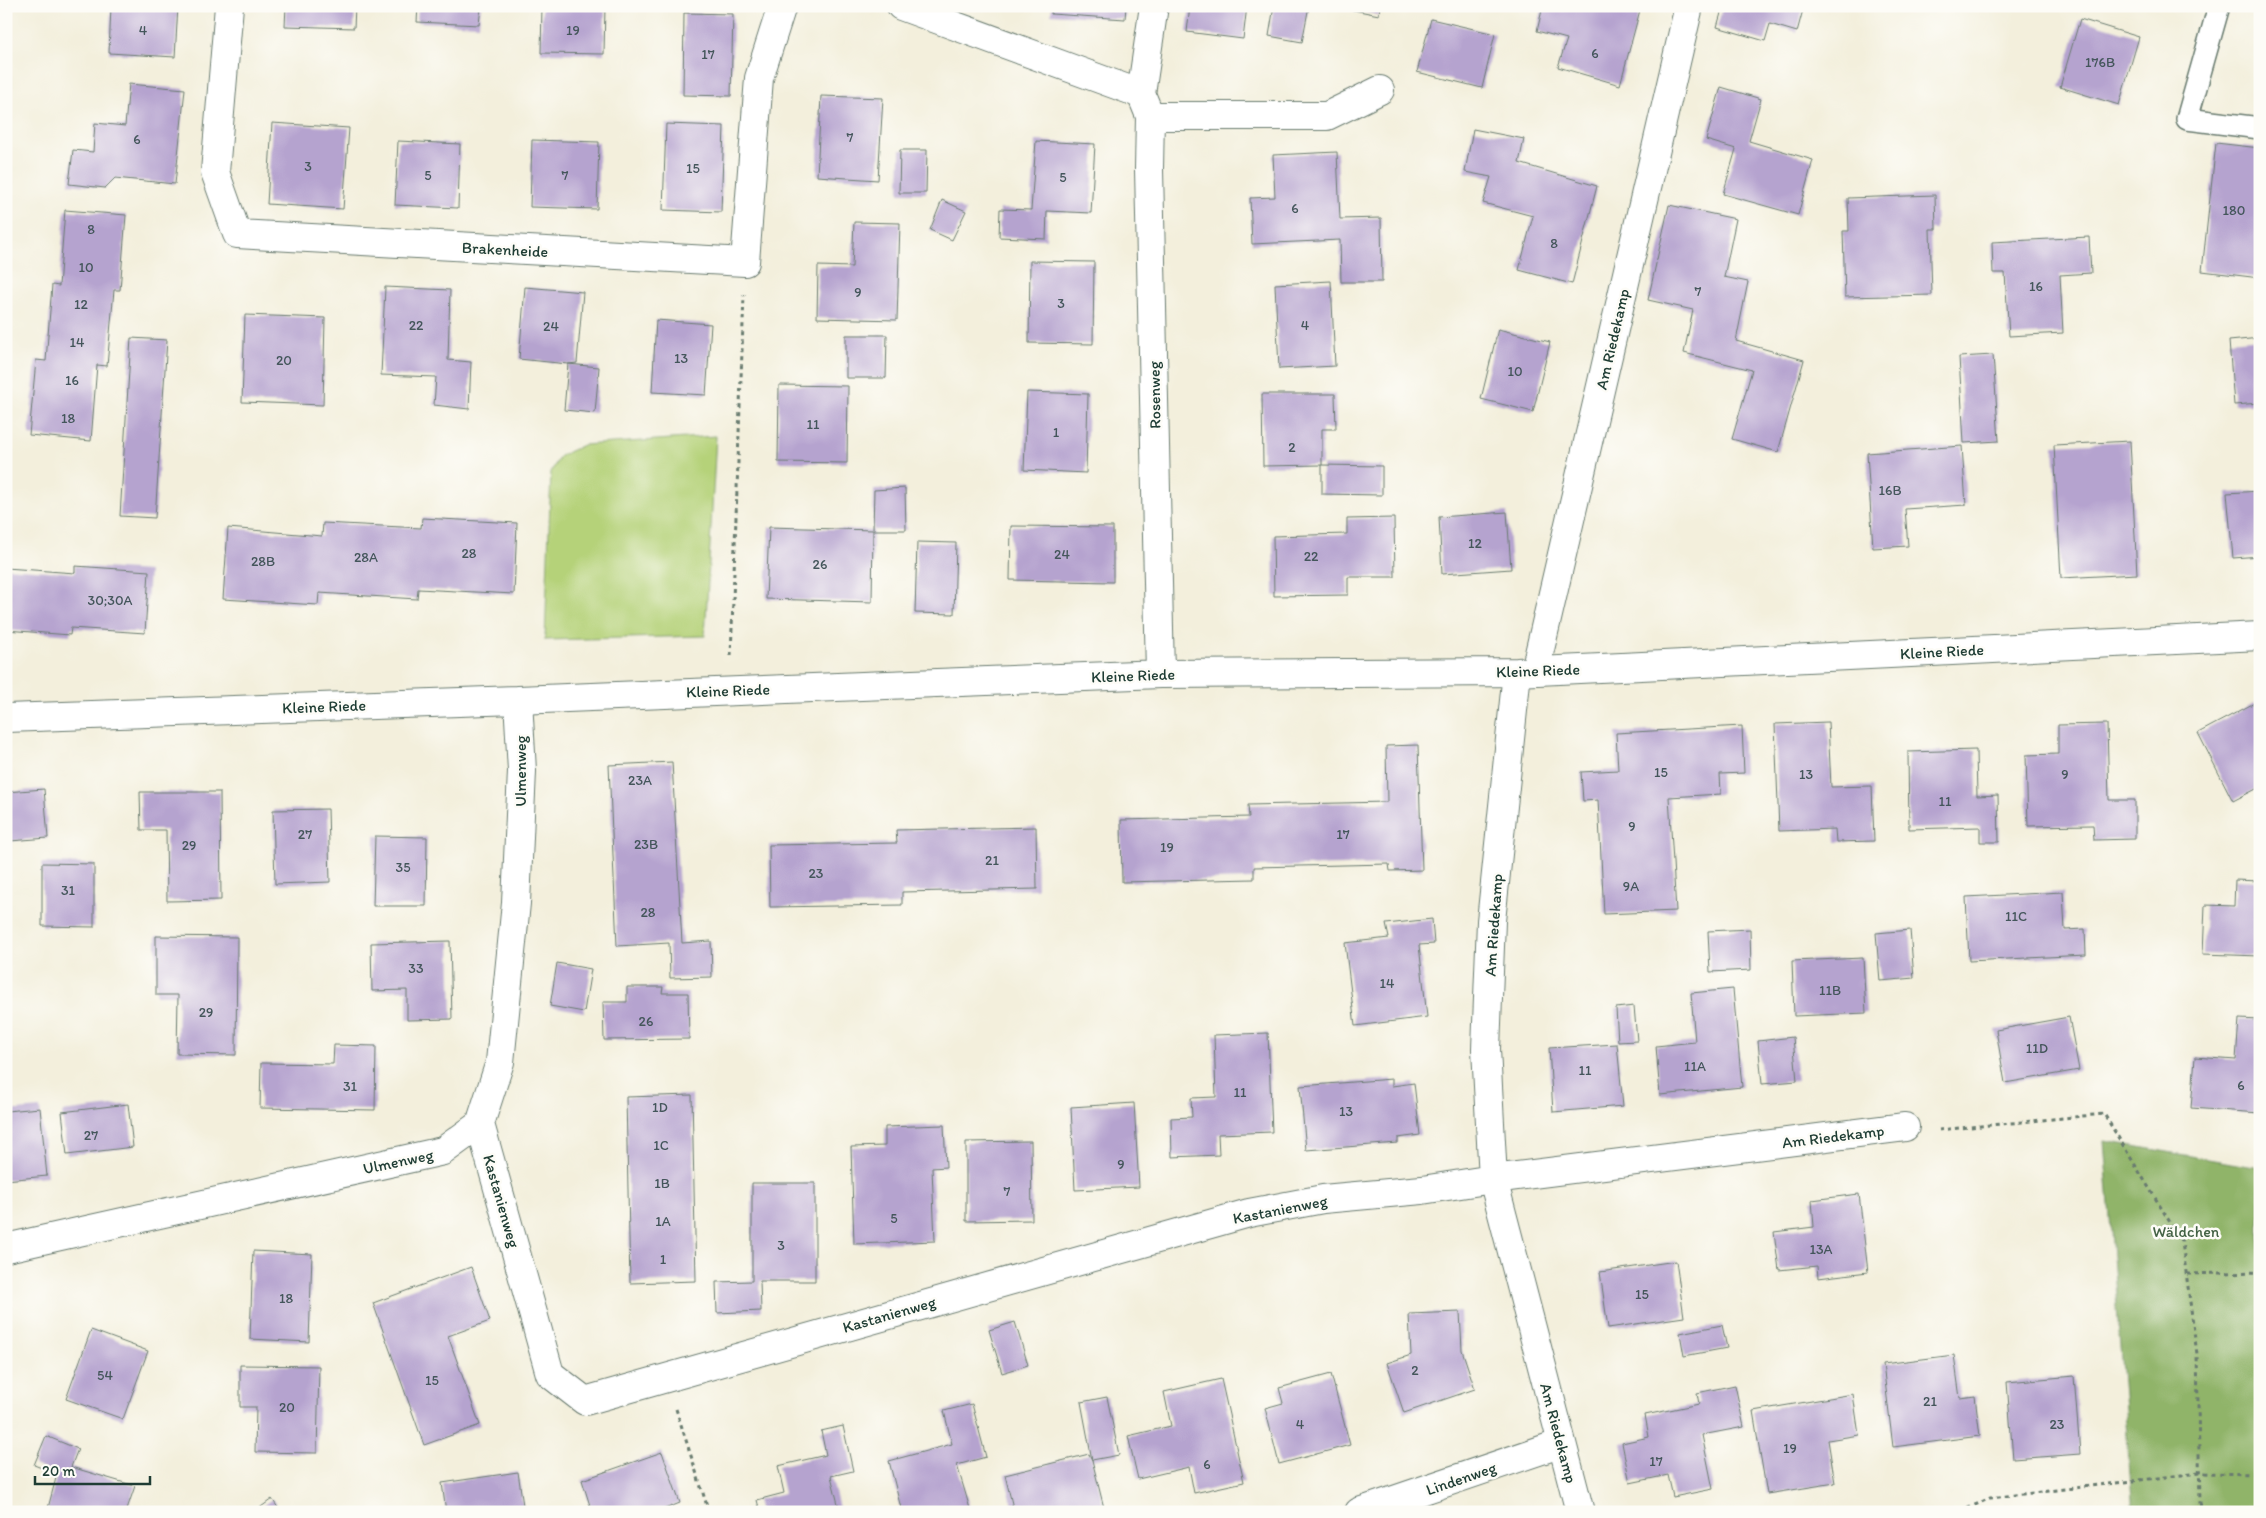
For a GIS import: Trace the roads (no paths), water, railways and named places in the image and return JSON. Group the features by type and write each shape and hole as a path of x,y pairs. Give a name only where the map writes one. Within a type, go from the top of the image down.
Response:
{"street":[{"name":"Brakenheide","path":"229,6 215,172 237,234 745,262 759,78 782,6"},
{"path":"901,6 1146,105 1327,116 1380,90"},
{"name":"Rosenweg","path":"1154,6 1146,105 1160,674"},
{"name":"Am Riedekamp","path":"1580,1512 1493,1179 1486,1049 1491,921 1526,672 1689,6"},
{"name":"Kleine Riede","path":"6,718 518,700 1160,674 1526,672 2260,636"},
{"name":"Ulmenweg","path":"6,1248 443,1151 480,1124 500,1062 516,903 522,771 518,700"},
{"name":"Kastanienweg","path":"480,1124 550,1374 585,1401 1249,1213 1323,1199 1422,1190 1493,1179"},
{"name":"Am Riedekamp","path":"1493,1179 1906,1127"},
{"name":"Lindenweg","path":"1359,1512 1562,1444"}],"lane":[{"path":"2219,6 2187,119 2260,128"}],"park label":[{"name":"Wäldchen","path":"2186,1231"}]}
